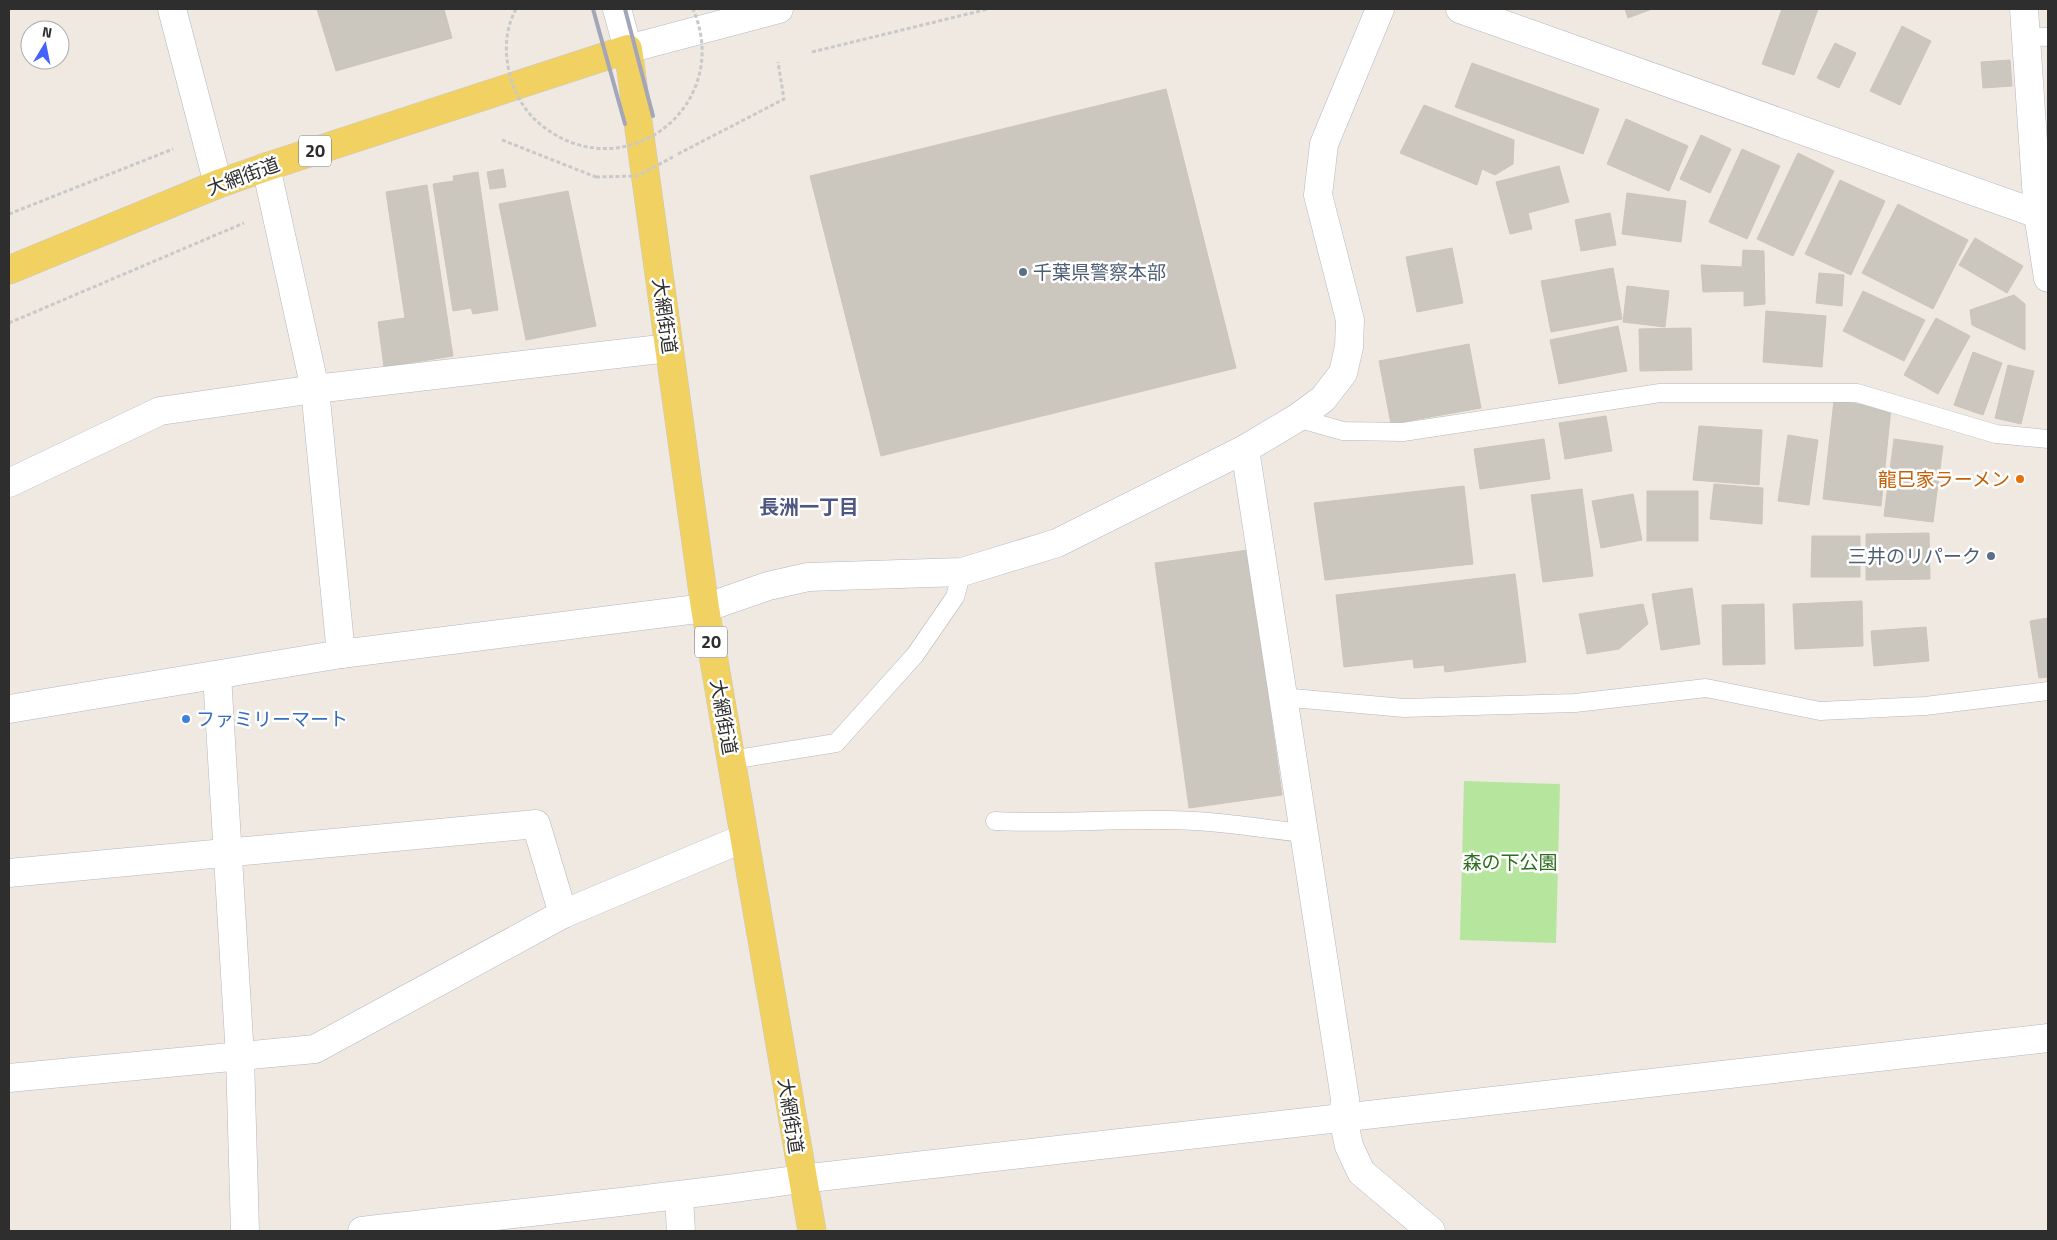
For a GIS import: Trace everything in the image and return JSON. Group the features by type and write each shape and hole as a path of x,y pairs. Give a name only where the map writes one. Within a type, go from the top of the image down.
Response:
{"main road":[{"name":"大網街道","path":"9,270 266,166 628,49 705,608 801,1179 812,1231"}],"street":[{"path":"172,9 218,184"},
{"path":"617,9 628,49 779,9"},
{"path":"9,709 341,654 705,608 768,586 808,577 962,572 1057,543 1245,449 1297,418 1323,399 1343,373 1349,347 1350,320 1318,195 1324,144 1380,9"},
{"path":"1460,9 2038,214"},
{"path":"2024,9 2037,36 2038,214 2048,278"},
{"path":"266,166 314,389 341,654"},
{"path":"9,483 160,411 314,389 669,348"},
{"path":"1245,449 1281,697 1345,1099 1342,1118 1349,1146 1361,1172 1431,1231"},
{"path":"217,675 240,1057 245,1231"},
{"path":"9,873 536,824 563,914"},
{"path":"9,1078 315,1049 563,914 744,838"},
{"path":"362,1231 540,1210 679,1197 801,1179 2048,1038"},
{"path":"679,1197 681,1231"}],"lane":[{"path":"1297,418 1344,431 1403,432 1660,393 1858,393 1996,434 2048,439"},
{"path":"731,760 836,743 915,655 955,597 962,572"},
{"path":"1281,697 1404,708 1575,703 1706,688 1820,711 1925,706 2048,691"},
{"path":"995,821 1041,823 1091,820 1169,820 1302,833"}],"path":[{"path":"516,9 506,36 506,61 513,87 526,111 558,137 578,145 606,149 633,145 660,132 678,116 691,98 699,80 704,55 700,24 693,9"},
{"path":"812,52 988,9"},
{"path":"502,140 596,177 637,176 784,98 778,62"},
{"path":"9,214 180,146"},
{"path":"9,323 244,223"}],"green space":[{"name":"森の下公園","path":"1464,781 1560,784 1556,943 1460,940"}],"building":[{"path":"317,9 444,9 452,38 336,71"},
{"path":"1625,9 1652,9 1628,18"},
{"path":"1782,9 1818,9 1794,75 1762,64"},
{"path":"1902,26 1931,41 1900,105 1870,91"},
{"path":"1835,43 1856,53 1839,88 1817,78"},
{"path":"2010,60 2012,86 1983,88 1981,62"},
{"path":"1472,63 1599,109 1583,154 1455,107"},
{"name":"千葉県警察本部","path":"1166,89 1236,368 881,456 810,176"},
{"path":"1424,105 1514,140 1513,164 1495,175 1482,169 1477,185 1400,153"},
{"path":"1626,119 1688,146 1669,191 1607,164"},
{"path":"1701,135 1731,149 1710,193 1680,179"},
{"path":"1742,149 1780,166 1747,239 1709,222"},
{"path":"1798,153 1834,171 1793,256 1757,239"},
{"path":"1559,166 1569,202 1528,213 1532,229 1510,234 1496,182"},
{"path":"503,169 506,187 490,189 487,172"},
{"path":"478,172 498,310 473,314 471,308 453,311 433,184 454,181 453,176"},
{"path":"1840,180 1885,201 1851,275 1805,254"},
{"path":"427,185 453,356 384,367 378,322 405,318 386,192"},
{"path":"568,191 596,326 526,340 499,204"},
{"path":"1627,193 1686,201 1681,242 1622,234"},
{"path":"1898,204 1968,240 1933,309 1862,273"},
{"path":"1610,213 1616,245 1581,251 1575,220"},
{"path":"1975,238 2023,266 2007,293 1959,265"},
{"path":"1452,248 1463,303 1417,312 1406,257"},
{"path":"1743,250 1764,251 1765,304 1744,306 1744,291 1703,292 1701,265 1742,267"},
{"path":"1613,268 1622,319 1551,332 1541,281"},
{"path":"1819,273 1844,275 1842,306 1816,303"},
{"path":"1627,286 1669,291 1665,327 1623,322"},
{"path":"1863,291 1925,320 1904,361 1843,331"},
{"path":"2014,295 2025,304 2025,350 1972,325 1970,310"},
{"path":"1766,311 1826,316 1822,367 1763,362"},
{"path":"1936,318 1970,336 1938,394 1904,375"},
{"path":"1618,326 1627,371 1559,384 1550,340"},
{"path":"1691,328 1692,370 1640,371 1639,329"},
{"path":"1469,344 1481,408 1391,424 1379,361"},
{"path":"1973,352 2002,363 1983,415 1954,405"},
{"path":"2008,365 2034,371 2021,424 1995,418"},
{"path":"1834,401 1891,408 1881,506 1823,499"},
{"path":"1606,416 1612,451 1565,459 1559,423"},
{"path":"1699,426 1762,430 1759,485 1693,480"},
{"path":"1788,435 1818,440 1809,505 1778,501"},
{"path":"1544,439 1550,479 1480,489 1474,449"},
{"path":"1894,439 1943,446 1933,522 1884,516"},
{"path":"1714,484 1763,488 1762,524 1710,519"},
{"path":"1464,486 1473,564 1325,580 1314,503"},
{"path":"1582,489 1593,576 1543,582 1531,495"},
{"path":"1647,491 1698,491 1698,541 1647,541"},
{"path":"1633,494 1642,540 1601,548 1592,501"},
{"path":"1929,533 1930,579 1866,580 1866,534"},
{"path":"1812,536 1860,536 1860,577 1811,577"},
{"path":"1248,550 1282,795 1189,808 1155,563"},
{"path":"1515,574 1526,662 1445,672 1444,665 1414,668 1413,659 1344,667 1336,595"},
{"path":"1692,588 1700,644 1661,650 1652,594"},
{"path":"1862,601 1863,646 1795,649 1793,604"},
{"path":"1643,604 1648,624 1619,649 1587,654 1579,614"},
{"path":"1764,604 1765,664 1723,665 1722,605"},
{"path":"2048,618 2048,677 2039,678 2030,621"},
{"path":"1926,627 1929,661 1874,666 1871,631"}],"railway":[{"path":"593,9 625,124"},
{"path":"625,9 653,116"}],"place":[{"name":"千葉県警察本部","path":"1023,272"},
{"name":"龍巳家ラーメン","path":"2020,479"},
{"name":"三井のリパーク","path":"1991,556"},
{"name":"ファミリーマート","path":"186,719"}],"district":[{"name":"長洲一丁目","path":"809,507"}]}
